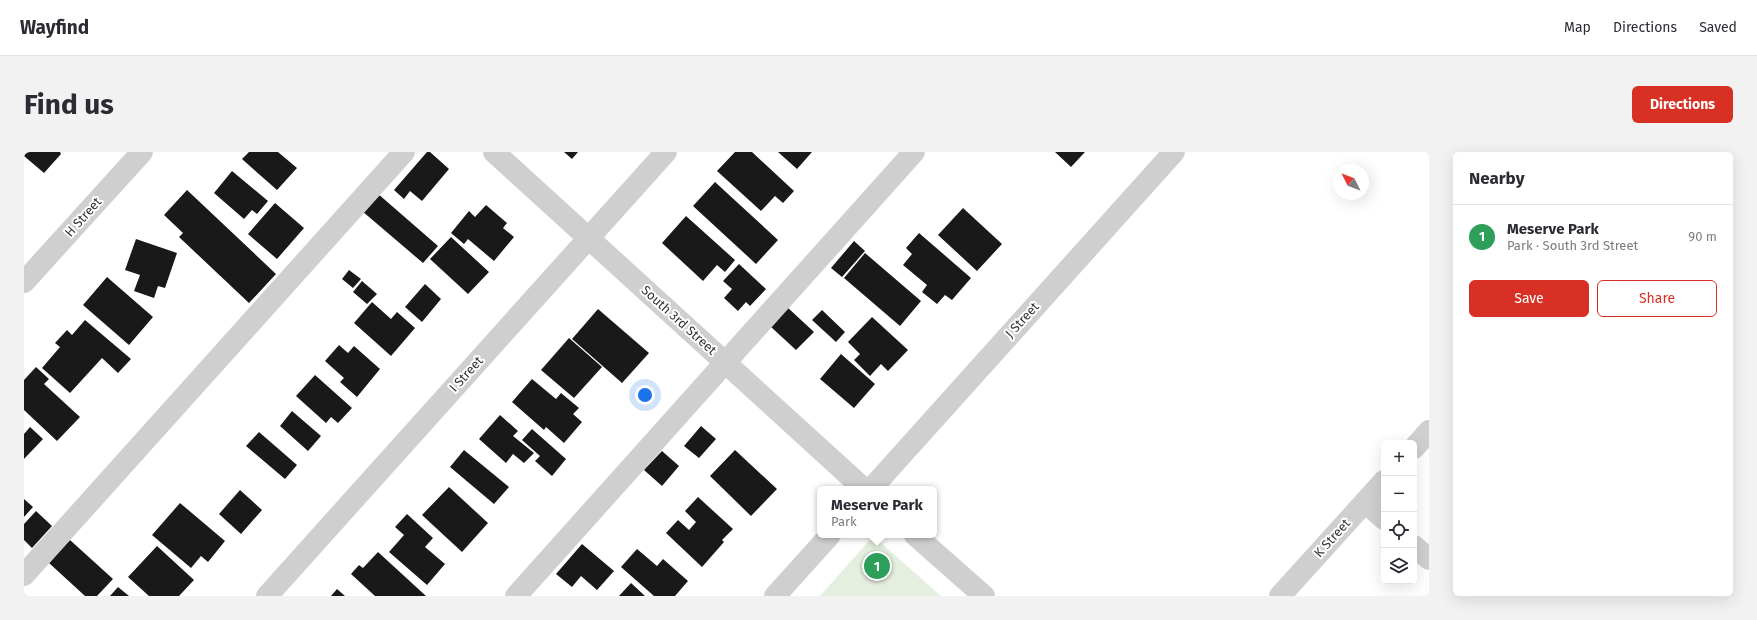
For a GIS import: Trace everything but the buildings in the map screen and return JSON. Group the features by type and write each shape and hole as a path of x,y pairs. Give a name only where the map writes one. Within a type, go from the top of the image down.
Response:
{"street":[{"name":"H Street","path":"24,282 142,152"},
{"path":"24,574 404,152"},
{"name":"South 3rd Street","path":"494,152 861,486"},
{"name":"I Street","path":"267,596 666,152"},
{"path":"516,596 914,152"},
{"name":"J Street","path":"874,486 1174,152"},
{"path":"1417,445 1429,431"},
{"name":"K Street","path":"1280,596 1381,484"},
{"path":"1365,502 1381,515"},
{"path":"775,596 827,538"},
{"path":"918,538 984,596"},
{"path":"1416,548 1429,559"}],"green space":[{"path":"871,538 875,538 941,596 820,596"}],"place":[{"name":"Meserve Park","path":"877,566"}]}
